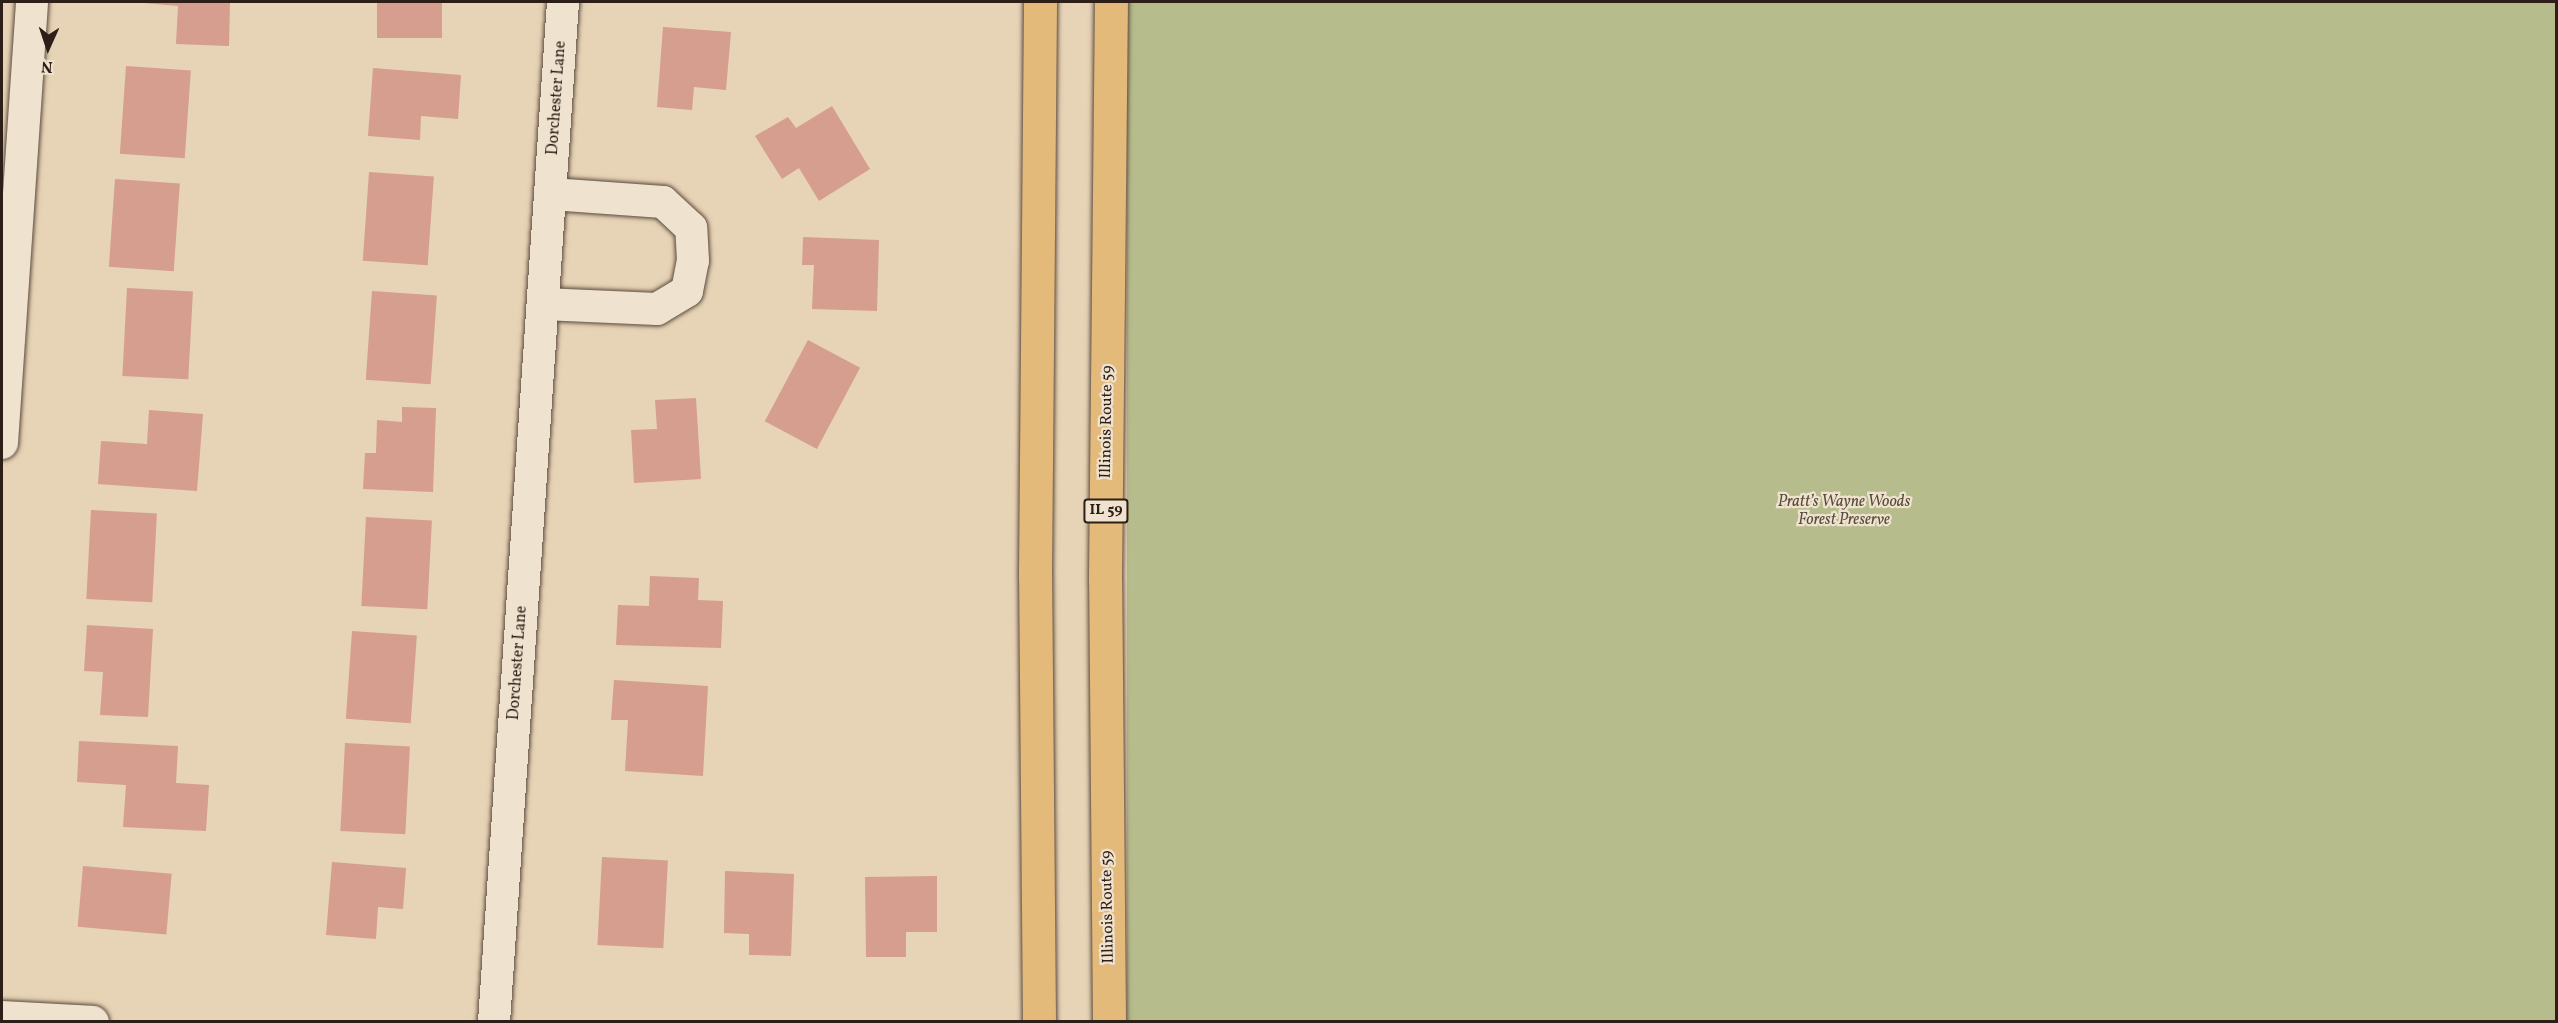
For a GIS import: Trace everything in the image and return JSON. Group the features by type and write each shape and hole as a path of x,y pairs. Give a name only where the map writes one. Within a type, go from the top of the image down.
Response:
{"main road":[{"path":"1039,1022 1035,576 1040,2"},
{"name":"Illinois Route 59","path":"1109,1022 1105,580 1111,2"}],"street":[{"path":"2,443 32,2"},
{"name":"Dorchester Lane","path":"494,1022 563,2"},
{"path":"543,304 657,309 687,291 693,261 691,228 663,202 551,194"},
{"path":"2,1017 93,1022"}],"green space":[{"name":"Pratt’s Wayne Woods Forest Preserve","path":"1127,2 2556,2 2556,1021 1127,1021"}],"building":[{"path":"132,2 230,2 229,46 176,44 178,6"},
{"path":"377,2 442,2 442,38 377,38"},
{"path":"663,27 731,32 726,90 694,87 692,110 657,107"},
{"path":"126,66 191,71 185,158 120,154"},
{"path":"373,68 461,75 458,119 421,116 420,140 368,136"},
{"path":"832,106 870,169 819,201 799,168 782,179 755,136 788,117 796,128"},
{"path":"369,172 434,177 428,265 363,261"},
{"path":"115,179 180,184 174,271 109,267"},
{"path":"803,237 879,240 877,311 812,309 814,265 802,265"},
{"path":"127,288 193,291 188,379 122,376"},
{"path":"372,291 437,296 431,384 366,380"},
{"path":"808,340 860,368 817,449 765,421"},
{"path":"696,398 701,479 634,483 631,430 657,429 655,400"},
{"path":"402,407 436,408 433,492 363,489 365,453 376,453 377,420 402,422"},
{"path":"149,410 203,414 197,491 98,484 101,441 147,444"},
{"path":"91,510 157,513 152,602 86,599"},
{"path":"366,517 432,520 427,609 361,606"},
{"path":"650,576 699,578 698,600 723,601 721,648 616,645 618,605 649,606"},
{"path":"87,625 153,629 148,717 100,715 103,672 84,671"},
{"path":"352,631 417,636 411,723 346,719"},
{"path":"614,680 708,686 703,776 625,771 628,720 611,720"},
{"path":"79,741 178,746 176,783 209,785 206,831 123,827 126,785 77,782"},
{"path":"345,743 410,746 405,834 340,831"},
{"path":"602,857 668,860 663,948 597,945"},
{"path":"332,862 406,868 403,909 378,907 376,939 326,935"},
{"path":"83,866 172,874 166,935 78,927"},
{"path":"725,871 794,874 791,956 749,955 749,934 724,933"},
{"path":"937,876 937,932 906,932 906,957 866,957 865,877"}]}
